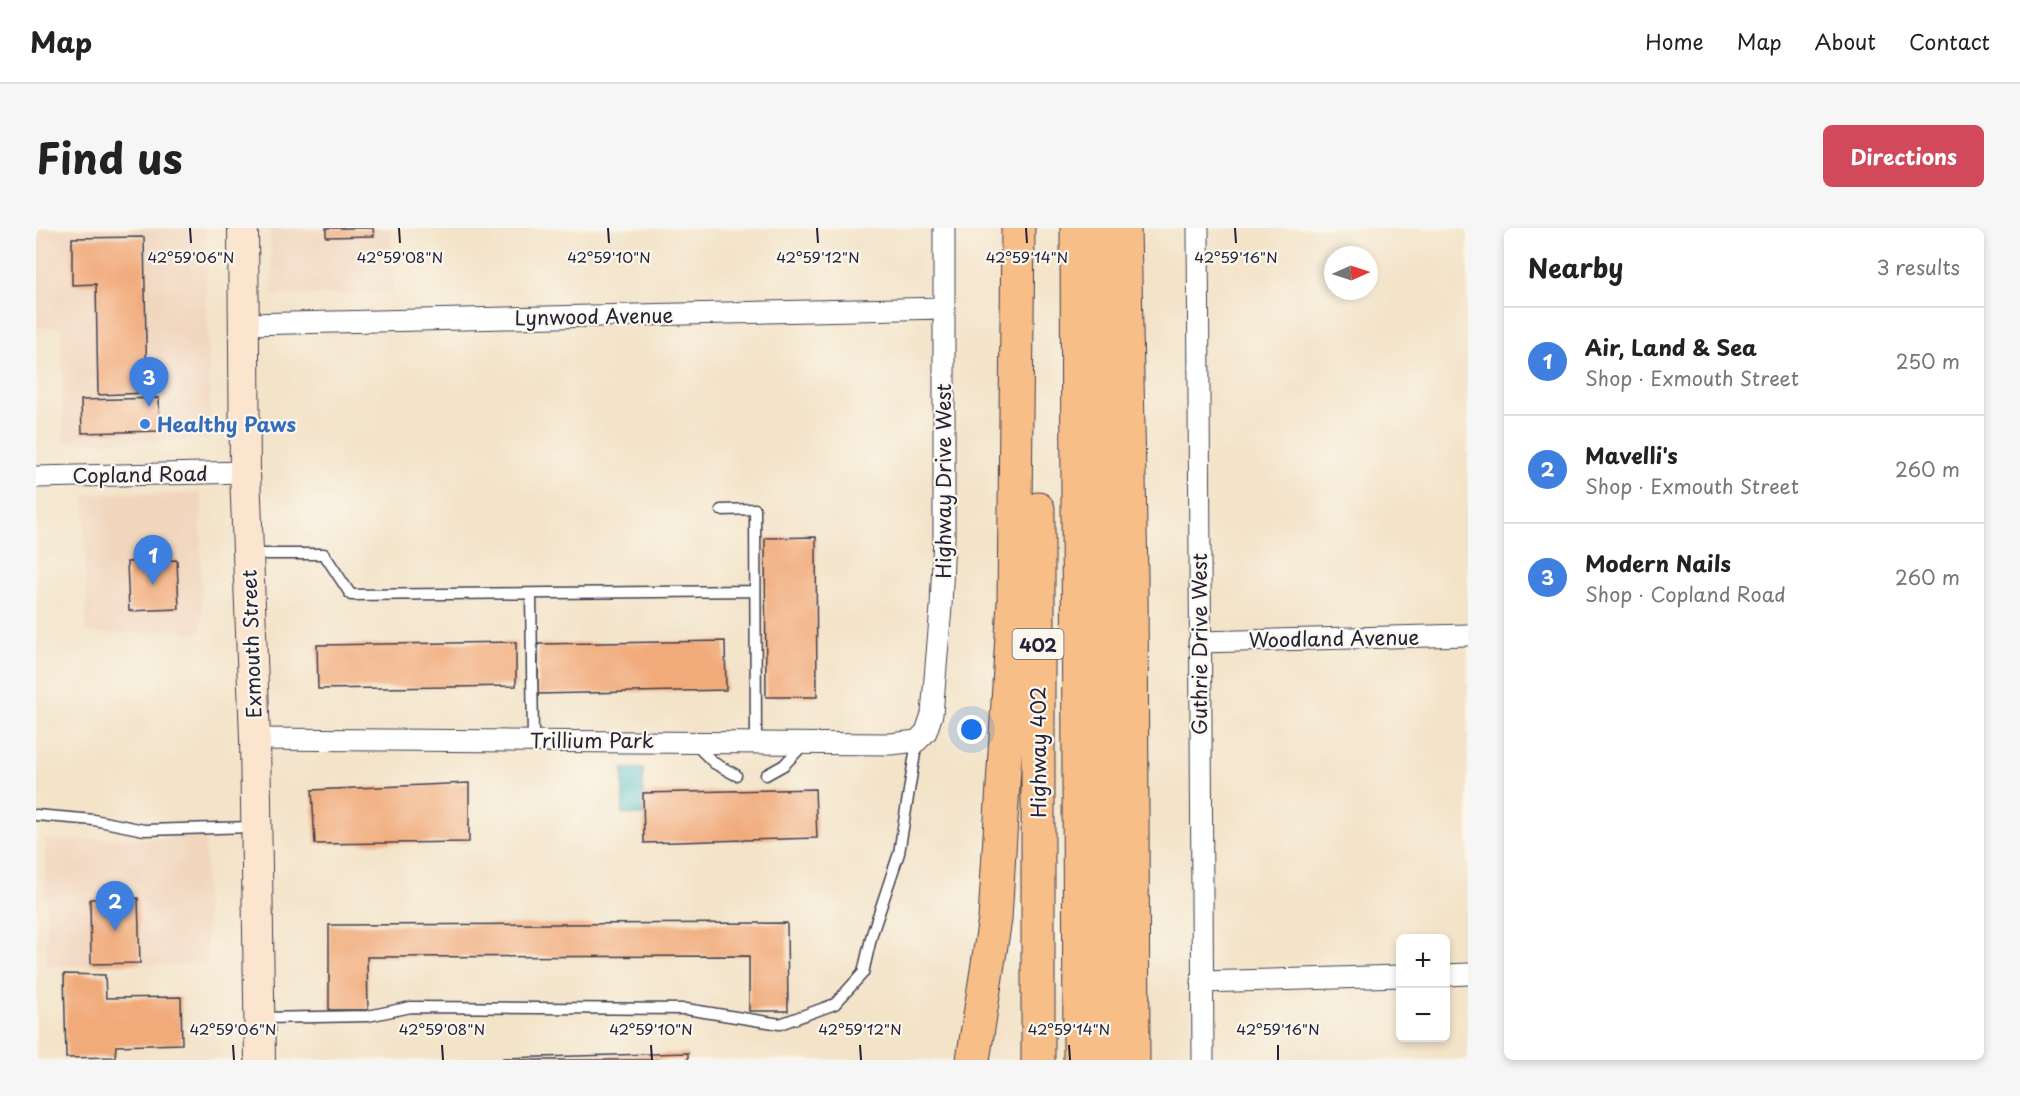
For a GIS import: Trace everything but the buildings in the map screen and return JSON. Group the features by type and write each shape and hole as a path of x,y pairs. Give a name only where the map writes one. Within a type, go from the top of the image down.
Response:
{"highway":[{"path":"974,1060 995,919 1013,614 1018,228"},
{"name":"Highway 402","path":"1036,228 1038,1060"},
{"path":"1077,228 1080,1060"},
{"path":"1101,228 1104,1060"},
{"path":"1124,228 1131,576 1133,1060"}],"main road":[{"name":"Exmouth Street","path":"243,228 245,472 255,739 260,1060"}],"street":[{"name":"Highway Drive West","path":"922,737 932,714 941,607 944,536 944,228"},
{"name":"Guthrie Drive West","path":"1198,228 1203,1060"},
{"name":"Lynwood Avenue","path":"244,324 944,308"},
{"name":"Copland Road","path":"36,477 245,472"},
{"name":"Woodland Avenue","path":"1199,642 1468,635"},
{"name":"Trillium Park","path":"255,739 692,740 891,744 922,737"},
{"path":"1450,975 1468,974"},
{"path":"1202,982 1396,976"}],"lane":[{"path":"721,510 755,509 756,742"},
{"path":"247,554 324,554 351,596 755,591"},
{"path":"531,594 533,739"},
{"path":"259,1018 368,1016 411,1007 674,1009 780,1024 835,1004 863,973 872,934 898,853 922,737"},
{"path":"692,740 714,763 736,775"},
{"path":"766,775 784,765 806,742"},
{"path":"36,815 94,820 144,831 257,827"}],"shaded area":[{"path":"36,228 205,228 211,439 64,443 61,327 36,327"},
{"path":"270,228 391,228 393,293 272,296"},
{"path":"201,493 202,632 86,633 85,494"},
{"path":"205,837 207,964 47,966 45,840"}],"water":[{"path":"623,769 643,769 643,815 623,814"}],"place":[{"name":"Modern Nails","path":"149,407"},
{"name":"Healthy Paws","path":"145,424"},
{"name":"Air, Land & Sea","path":"153,585"},
{"name":"Mavelli's","path":"115,931"}]}
